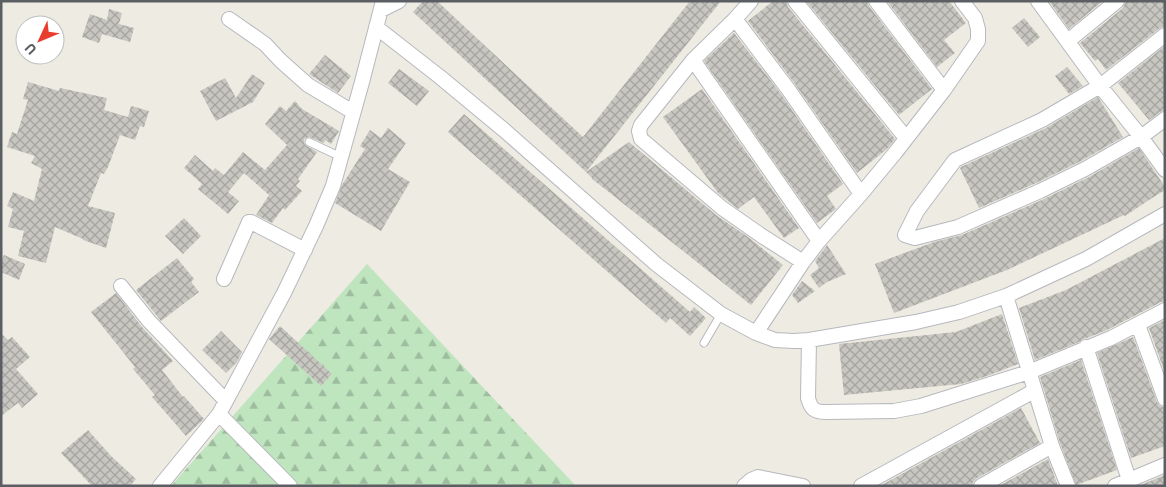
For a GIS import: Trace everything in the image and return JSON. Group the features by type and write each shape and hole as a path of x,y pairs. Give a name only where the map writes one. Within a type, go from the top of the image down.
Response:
{"street":[{"path":"165,484 223,408 305,250 333,186 382,6 399,1"},
{"path":"752,1 693,60 641,125 639,131 642,139 722,208 803,262"},
{"path":"795,1 906,138"},
{"path":"876,1 944,90"},
{"path":"756,333 803,262 906,138 944,90 978,41 978,29 975,18 962,1"},
{"path":"1038,1 1165,170"},
{"path":"1068,41 1117,1"},
{"path":"229,19 265,44 308,85 354,112"},
{"path":"735,19 788,90 861,194"},
{"path":"376,27 504,130 656,264 721,314 756,333 775,340 794,342 809,340 916,322 959,312 1006,296 1086,259 1165,214"},
{"path":"1165,35 1100,86 1042,120 955,160 916,211 905,235 915,238 958,227 1040,191 1085,169 1141,137 1165,119"},
{"path":"693,60 819,241"},
{"path":"224,279 250,222 305,250"},
{"path":"121,286 290,486"},
{"path":"1006,296 1052,446 1068,486"},
{"path":"809,340 808,398 810,406 820,412 894,411 921,406 1029,372 1111,338 1165,310"},
{"path":"1138,325 1165,399"},
{"path":"1086,347 1129,480"},
{"path":"861,486 1034,390"},
{"path":"981,486 1052,446"},
{"path":"1115,486 1165,465"},
{"path":"744,486 751,480 758,478 803,486"}],"lane":[{"path":"309,142 341,157"},
{"path":"704,344 721,314"}],"green space":[{"path":"367,264 576,486 171,486"}],"building":[{"path":"423,1 437,1 583,137 690,1 721,1 586,172 413,12"},
{"path":"773,1 786,1 788,7 895,139 887,149 857,173 748,21"},
{"path":"806,1 867,1 932,89 899,115"},
{"path":"887,1 949,1 966,23 944,40 955,53 937,67"},
{"path":"1049,1 1103,1 1069,29"},
{"path":"1126,1 1165,1 1165,26 1106,70 1098,59 1095,61 1080,43 1123,8"},
{"path":"109,9 122,13 119,24 134,28 130,42 102,34 99,43 82,37 90,14 107,20"},
{"path":"1024,18 1040,37 1028,47 1012,28"},
{"path":"734,33 781,94 843,184 827,196 836,209 817,223 704,61"},
{"path":"1165,46 1165,110 1149,120 1118,83"},
{"path":"325,55 351,76 338,93 309,74"},
{"path":"1067,67 1083,86 1069,94 1055,76"},
{"path":"399,69 429,91 417,106 388,83"},
{"path":"252,74 265,83 253,102 216,121 200,91 225,78 236,98"},
{"path":"28,82 59,91 60,88 107,98 104,110 128,117 131,106 149,111 144,127 140,126 135,140 120,135 108,167 104,174 101,173 88,206 115,213 106,248 55,227 46,263 18,256 24,231 8,227 13,209 7,206 13,192 34,201 42,169 31,163 35,156 7,147 12,132 17,134 28,100 23,99"},
{"path":"702,89 799,228 784,238 754,197 738,209 718,193 663,117"},
{"path":"1098,97 1123,137 1081,161 979,208 961,167 1046,128"},
{"path":"295,101 302,109 339,131 331,144 325,140 324,143 309,137 304,139 305,145 317,152 298,179 300,181 296,186 302,191 285,210 283,208 272,223 256,215 269,195 244,173 228,192 239,201 228,214 198,189 202,184 184,168 195,155 213,171 215,168 224,175 243,152 265,170 287,145 265,124 280,106 286,111"},
{"path":"464,114 690,312 694,307 706,318 690,336 670,318 666,323 448,132"},
{"path":"388,128 406,143 388,169 410,182 381,231 335,203 342,185 365,149 360,146 370,130 381,138"},
{"path":"629,142 716,215 748,237 783,265 751,305 592,179 586,172"},
{"path":"1139,148 1165,187 1165,190 1125,216 1007,270 894,313 875,264 934,242 962,235 1044,199 1089,177"},
{"path":"184,218 201,236 183,254 165,236"},
{"path":"1165,238 1165,301 1107,330 1035,360 1019,308 1066,290"},
{"path":"827,245 846,274 827,282 819,288 810,275 819,268 815,261"},
{"path":"4,255 25,264 19,280 1,272 1,262"},
{"path":"177,258 194,279 191,282 199,292 161,321 136,290"},
{"path":"802,281 815,291 798,303 792,295"},
{"path":"116,293 142,327 173,361 162,370 183,397 204,419 186,436 152,397 155,395 133,369 135,367 91,312"},
{"path":"1002,314 1018,364 961,384 844,395 839,344 956,332"},
{"path":"1165,320 1165,373 1149,328"},
{"path":"280,326 332,374 321,386 269,339"},
{"path":"221,331 242,352 237,362 226,373 202,350"},
{"path":"1,333 8,340 12,337 30,357 16,369 38,394 22,408 18,403 1,416"},
{"path":"1133,337 1157,402 1165,408 1165,446 1131,458 1097,353"},
{"path":"1081,360 1117,470 1076,485 1060,443 1040,377"},
{"path":"1021,408 1040,443 977,478 972,486 880,486"},
{"path":"88,430 111,456 136,479 130,486 92,486 61,453"},
{"path":"1048,459 1058,486 999,486"},
{"path":"1165,475 1165,486 1138,486"}]}
